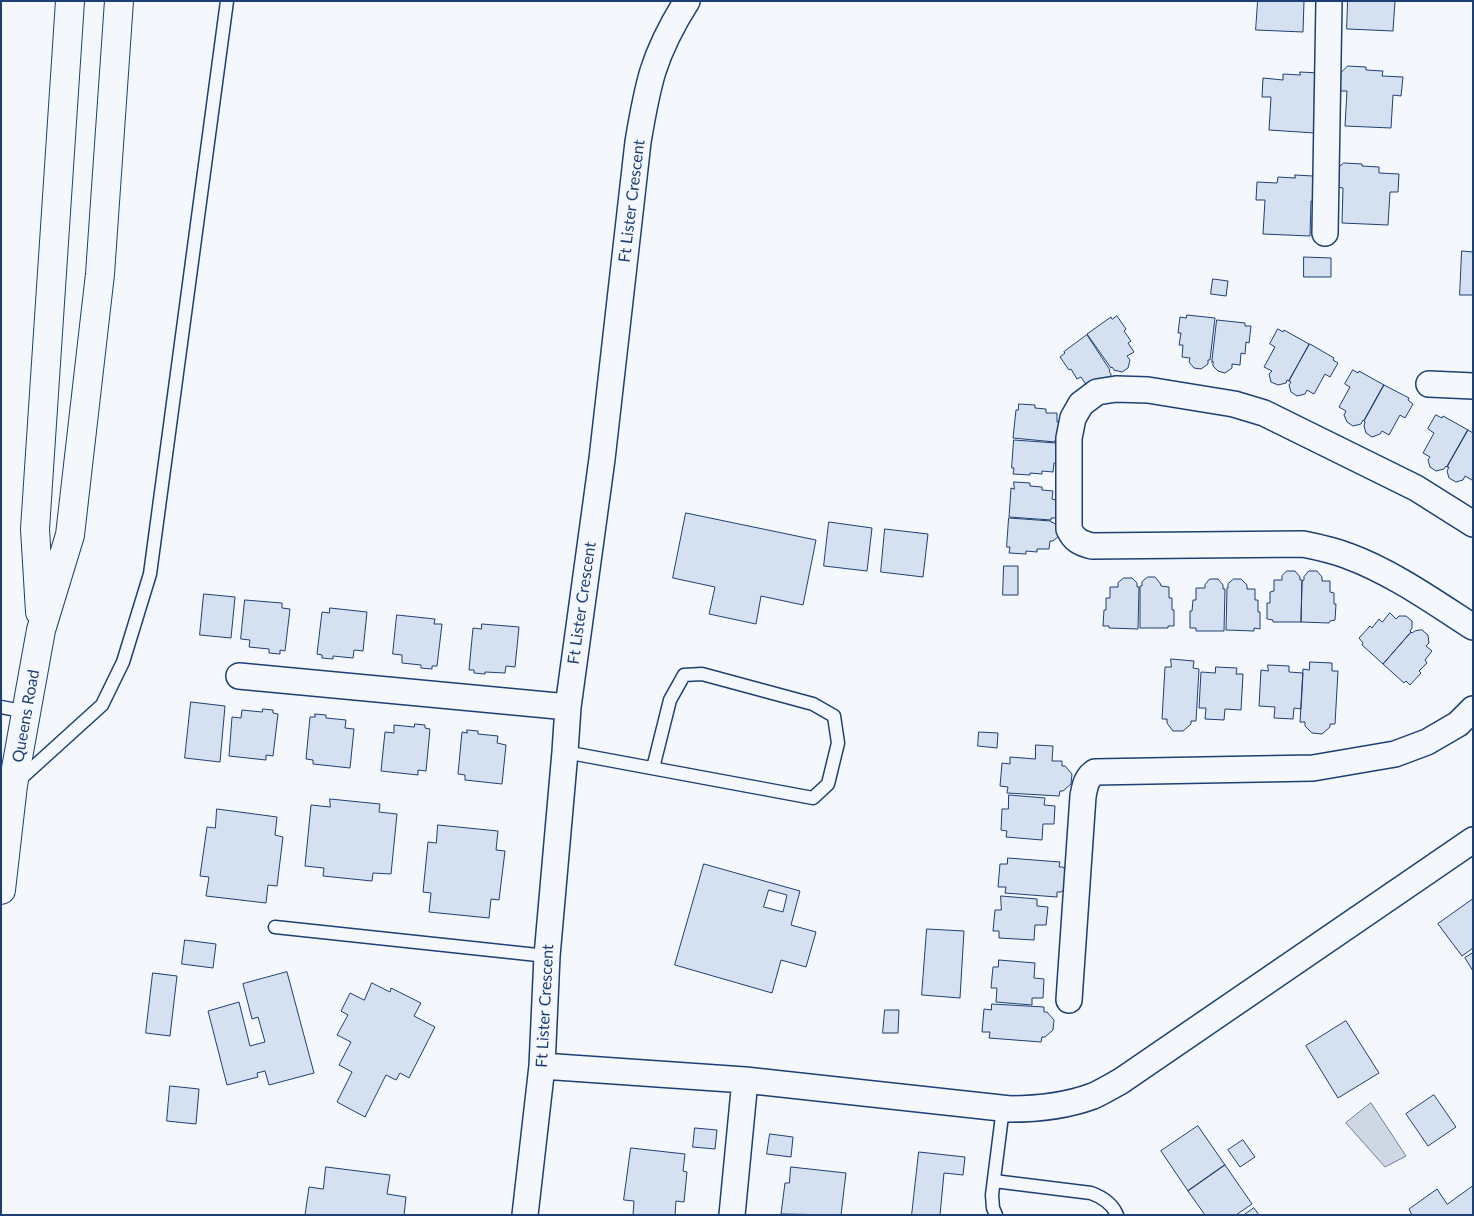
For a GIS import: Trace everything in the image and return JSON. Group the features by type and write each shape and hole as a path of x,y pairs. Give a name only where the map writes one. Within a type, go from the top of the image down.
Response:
{"highway":[{"path":"41,630 35,529 70,1"},
{"path":"41,630 70,535 100,274 119,1"},
{"name":"Queens Road","path":"1,890 13,785 14,709 41,630"}],"street":[{"name":"Ft Lister Crescent","path":"525,1215 542,1066 547,956 568,707 602,460 638,142 645,100 653,71 663,46 687,1"},
{"path":"1325,233 1329,1"},
{"path":"1429,384 1473,386"},
{"path":"1473,524 1407,484 1264,413 1234,404 1148,390 1116,389 1097,392 1081,404 1073,418 1069,438 1068,529 1080,543 1092,546 1303,544 1350,556 1371,566 1473,627"},
{"path":"239,676 568,707"},
{"path":"1069,1000 1083,796 1086,783 1095,772 1313,768 1395,754 1427,742 1458,724 1473,709"},
{"path":"542,1066 745,1080 1004,1108 1037,1109 1063,1105 1093,1096 1121,1081 1473,840"},
{"path":"732,1215 745,1080"}],"lane":[{"path":"13,785 102,706 122,662 150,574 227,1"},
{"path":"565,752 813,798 828,784 838,743 834,716 813,704 702,674 684,675 670,700 653,768"},
{"path":"275,927 547,956"},
{"path":"996,1215 992,1194 1004,1108"},
{"path":"994,1180 1091,1193 1111,1204 1117,1215"}],"shaded area":[{"path":"1371,1103 1406,1156 1385,1167 1346,1123"}],"building":[{"path":"1258,1 1304,1 1303,32 1256,30"},
{"path":"1348,1 1395,1 1393,31 1347,29"},
{"path":"1348,66 1366,67 1366,70 1383,71 1382,76 1403,77 1401,96 1393,95 1391,128 1345,126 1347,91 1340,91 1341,73"},
{"path":"1300,72 1319,73 1315,133 1269,130 1271,97 1262,97 1263,78 1283,80 1283,74 1300,75"},
{"path":"1344,163 1379,167 1379,173 1399,174 1398,192 1390,192 1388,225 1342,223 1343,188 1336,187 1337,169"},
{"path":"1295,175 1313,176 1319,183 1318,201 1311,201 1310,236 1263,234 1265,200 1256,200 1257,182 1277,183 1278,177 1295,178"},
{"path":"1462,251 1473,252 1473,295 1460,295"},
{"path":"1304,257 1331,258 1331,277 1304,277"},
{"path":"1213,279 1228,281 1226,296 1211,294"},
{"path":"1187,315 1215,318 1210,360 1201,369 1194,368 1189,362 1190,358 1182,357 1183,345 1179,345 1181,333 1178,333 1180,317 1186,318"},
{"path":"1117,316 1126,329 1124,331 1131,341 1128,343 1134,352 1127,356 1130,360 1128,368 1122,372 1111,368 1087,334 1111,317 1112,319"},
{"path":"1217,320 1245,323 1245,326 1251,326 1249,343 1246,342 1245,354 1241,353 1240,365 1232,364 1232,368 1225,373 1218,371 1212,362"},
{"path":"1278,329 1283,332 1284,330 1309,344 1289,381 1287,380 1286,383 1278,385 1271,382 1269,374 1272,371 1264,367 1275,347 1270,344"},
{"path":"1087,335 1110,370 1110,382 1087,386 1081,377 1077,379 1060,357"},
{"path":"1310,344 1334,358 1333,360 1338,363 1330,377 1325,374 1314,394 1307,390 1305,394 1297,396 1291,392 1289,385 1291,382 1289,381"},
{"path":"1353,370 1358,373 1359,371 1384,385 1364,421 1353,426 1347,422 1344,415 1346,411 1339,407 1350,387 1345,384"},
{"path":"1384,385 1409,398 1408,400 1413,404 1405,418 1400,415 1389,435 1382,431 1380,434 1372,437 1366,433 1364,421"},
{"path":"1019,404 1035,405 1035,408 1046,409 1046,413 1057,413 1057,422 1060,422 1059,441 1013,438 1016,410 1018,410"},
{"path":"1436,415 1442,418 1443,416 1468,430 1447,467 1436,471 1430,467 1428,460 1430,457 1423,453 1434,433 1428,429"},
{"path":"1468,430 1473,433 1473,479 1465,476 1463,480 1456,482 1449,478 1447,471 1449,467 1447,467"},
{"path":"1014,440 1056,443 1056,445 1060,445 1058,464 1054,463 1053,472 1042,471 1042,474 1030,473 1030,475 1013,474"},
{"path":"1014,482 1030,483 1030,486 1042,487 1042,490 1053,491 1052,499 1056,500 1061,506 1061,513 1055,518 1051,518 1051,520 1009,517 1011,488 1014,489"},
{"path":"686,513 816,540 803,605 761,596 756,624 709,614 715,587 673,578"},
{"path":"1009,518 1051,521 1060,529 1059,536 1050,541 1049,549 1037,549 1037,552 1026,551 1026,554 1009,553 1010,547 1007,547"},
{"path":"829,522 872,528 867,571 824,566"},
{"path":"885,529 928,534 923,577 881,572"},
{"path":"1004,566 1018,566 1018,595 1003,595"},
{"path":"1287,571 1295,571 1300,580 1302,580 1301,622 1273,622 1273,620 1267,619 1267,603 1270,603 1270,592 1274,591 1274,580 1282,580 1282,576"},
{"path":"1309,571 1317,571 1322,577 1322,581 1330,581 1330,592 1334,593 1334,604 1336,604 1335,620 1329,623 1301,622 1302,581"},
{"path":"1148,577 1155,577 1161,586 1169,587 1169,598 1172,598 1172,610 1174,610 1174,626 1168,626 1168,628 1140,628 1140,586"},
{"path":"1124,578 1132,578 1137,583 1137,587 1139,587 1138,629 1103,626 1106,598 1110,598 1110,587 1118,587 1118,583"},
{"path":"1210,579 1218,579 1223,585 1223,589 1225,589 1224,631 1196,631 1196,628 1190,628 1190,611 1192,611 1193,600 1196,600 1196,588 1205,588"},
{"path":"1234,579 1241,579 1247,585 1247,589 1255,589 1255,600 1258,600 1258,612 1260,612 1260,629 1254,628 1254,631 1226,630 1227,588 1228,584"},
{"path":"204,594 235,597 231,638 200,635"},
{"path":"245,600 282,603 282,608 290,609 285,651 280,650 280,654 269,653 269,649 249,647 250,640 241,639"},
{"path":"330,608 367,612 363,651 354,650 353,658 333,656 333,659 322,658 322,655 317,654 322,612 329,613"},
{"path":"1390,613 1396,619 1399,616 1406,616 1412,621 1412,628 1411,632 1383,664 1362,645 1363,643 1359,638 1370,626 1372,628 1379,619 1382,622"},
{"path":"397,615 435,619 434,624 442,624 437,666 432,666 432,669 421,668 421,665 402,663 402,655 393,654"},
{"path":"482,624 519,627 515,667 506,666 505,673 485,672 485,674 474,673 474,670 469,670 473,628 481,629"},
{"path":"1422,630 1428,635 1429,643 1426,646 1432,651 1425,660 1427,663 1419,671 1421,673 1410,685 1406,681 1404,683 1383,664 1411,632"},
{"path":"1171,659 1194,661 1193,668 1199,669 1196,721 1191,721 1191,724 1183,731 1173,731 1167,723 1167,719 1162,719 1165,667 1171,667"},
{"path":"1310,662 1332,663 1332,671 1338,671 1335,724 1330,724 1330,727 1322,734 1312,733 1305,726 1305,722 1300,722 1303,669 1309,670"},
{"path":"1268,665 1289,666 1289,672 1303,673 1301,709 1294,708 1293,719 1274,718 1275,707 1259,706 1261,670 1268,671"},
{"path":"1216,667 1237,668 1236,674 1243,674 1241,710 1225,709 1224,720 1205,719 1206,708 1199,708 1201,672 1215,673"},
{"path":"191,702 225,706 220,762 185,758"},
{"path":"263,709 273,710 273,713 278,714 273,756 266,755 266,760 229,756 232,717 241,718 242,710 262,712"},
{"path":"315,714 326,715 326,718 346,720 345,728 354,729 350,768 313,764 313,760 306,759 310,717 315,717"},
{"path":"415,724 425,725 425,728 430,729 426,771 418,770 418,775 381,771 385,732 394,733 394,725 414,727"},
{"path":"467,730 478,731 478,734 498,736 497,743 506,745 502,784 465,780 465,775 458,774 462,732 467,733"},
{"path":"979,732 998,733 997,748 978,746"},
{"path":"1036,745 1053,746 1052,761 1062,761 1062,766 1065,766 1072,774 1071,784 1063,791 1060,791 1059,796 1007,793 1008,787 1000,786 1002,763 1010,764 1010,757 1035,759"},
{"path":"1009,795 1045,798 1044,805 1055,806 1054,824 1043,824 1042,840 1006,837 1007,831 1001,830 1002,809 1008,809"},
{"path":"330,799 380,804 379,812 397,814 391,874 373,873 372,881 323,876 324,868 305,866 311,805 330,807"},
{"path":"217,809 277,817 275,835 283,837 277,886 268,885 266,903 206,896 209,877 200,876 207,827 215,828"},
{"path":"438,825 498,831 496,850 505,851 499,900 491,899 489,918 429,912 431,893 423,892 428,842 436,843"},
{"path":"1008,858 1060,862 1059,867 1063,867 1069,875 1069,885 1061,892 1057,892 1057,897 1005,893 1006,887 998,887 1000,864 1007,864"},
{"path":"704,864 800,891 791,925 816,932 806,967 781,960 772,993 675,965","holes":["769,890 787,895 783,912 764,907"]},
{"path":"1001,896 1037,899 1037,906 1048,907 1046,925 1035,925 1034,940 999,938 999,931 993,931 995,910 1001,910"},
{"path":"1473,899 1473,948 1462,956 1438,924"},
{"path":"927,929 964,931 960,998 922,995"},
{"path":"185,940 216,944 213,968 182,964"},
{"path":"1473,953 1473,971 1465,958"},
{"path":"999,960 1035,963 1034,978 1044,979 1043,998 1032,998 1032,1005 996,1002 997,988 991,988 993,967 998,967"},
{"path":"287,972 314,1073 269,1085 265,1071 257,1073 258,1077 227,1085 208,1011 239,1002 250,1046 265,1042 258,1017 252,1019 243,984"},
{"path":"153,973 177,976 170,1036 146,1033"},
{"path":"372,983 390,992 391,988 421,1003 414,1016 435,1027 409,1078 400,1073 396,1080 386,1075 365,1117 337,1102 352,1072 339,1065 351,1042 337,1035 348,1015 341,1011 350,993 364,1000"},
{"path":"992,1004 1044,1007 1044,1012 1047,1012 1054,1020 1053,1030 1045,1037 1042,1037 1041,1042 989,1038 990,1032 982,1032 984,1009 991,1010"},
{"path":"885,1010 899,1010 898,1033 883,1033"},
{"path":"1346,1021 1379,1073 1338,1098 1306,1046"},
{"path":"170,1086 199,1089 196,1124 167,1121"},
{"path":"1434,1095 1456,1127 1428,1146 1406,1114"},
{"path":"1198,1126 1225,1165 1188,1191 1161,1151"},
{"path":"695,1128 717,1130 715,1149 693,1147"},
{"path":"770,1134 793,1137 791,1157 767,1154"},
{"path":"1243,1140 1255,1157 1240,1167 1228,1150"},
{"path":"631,1148 685,1154 683,1171 687,1172 684,1202 676,1201 675,1215 633,1215 634,1201 624,1200"},
{"path":"919,1152 965,1157 963,1175 944,1173 940,1215 912,1215"},
{"path":"1225,1165 1252,1204 1236,1215 1205,1215 1188,1191"},
{"path":"326,1167 390,1175 387,1194 406,1197 404,1215 305,1215 309,1187 323,1189"},
{"path":"791,1167 846,1173 841,1215 781,1214 785,1183 789,1183"},
{"path":"1473,1186 1473,1215 1412,1215 1409,1209 1437,1189 1447,1204"},
{"path":"1254,1208 1259,1215 1244,1215"}]}
